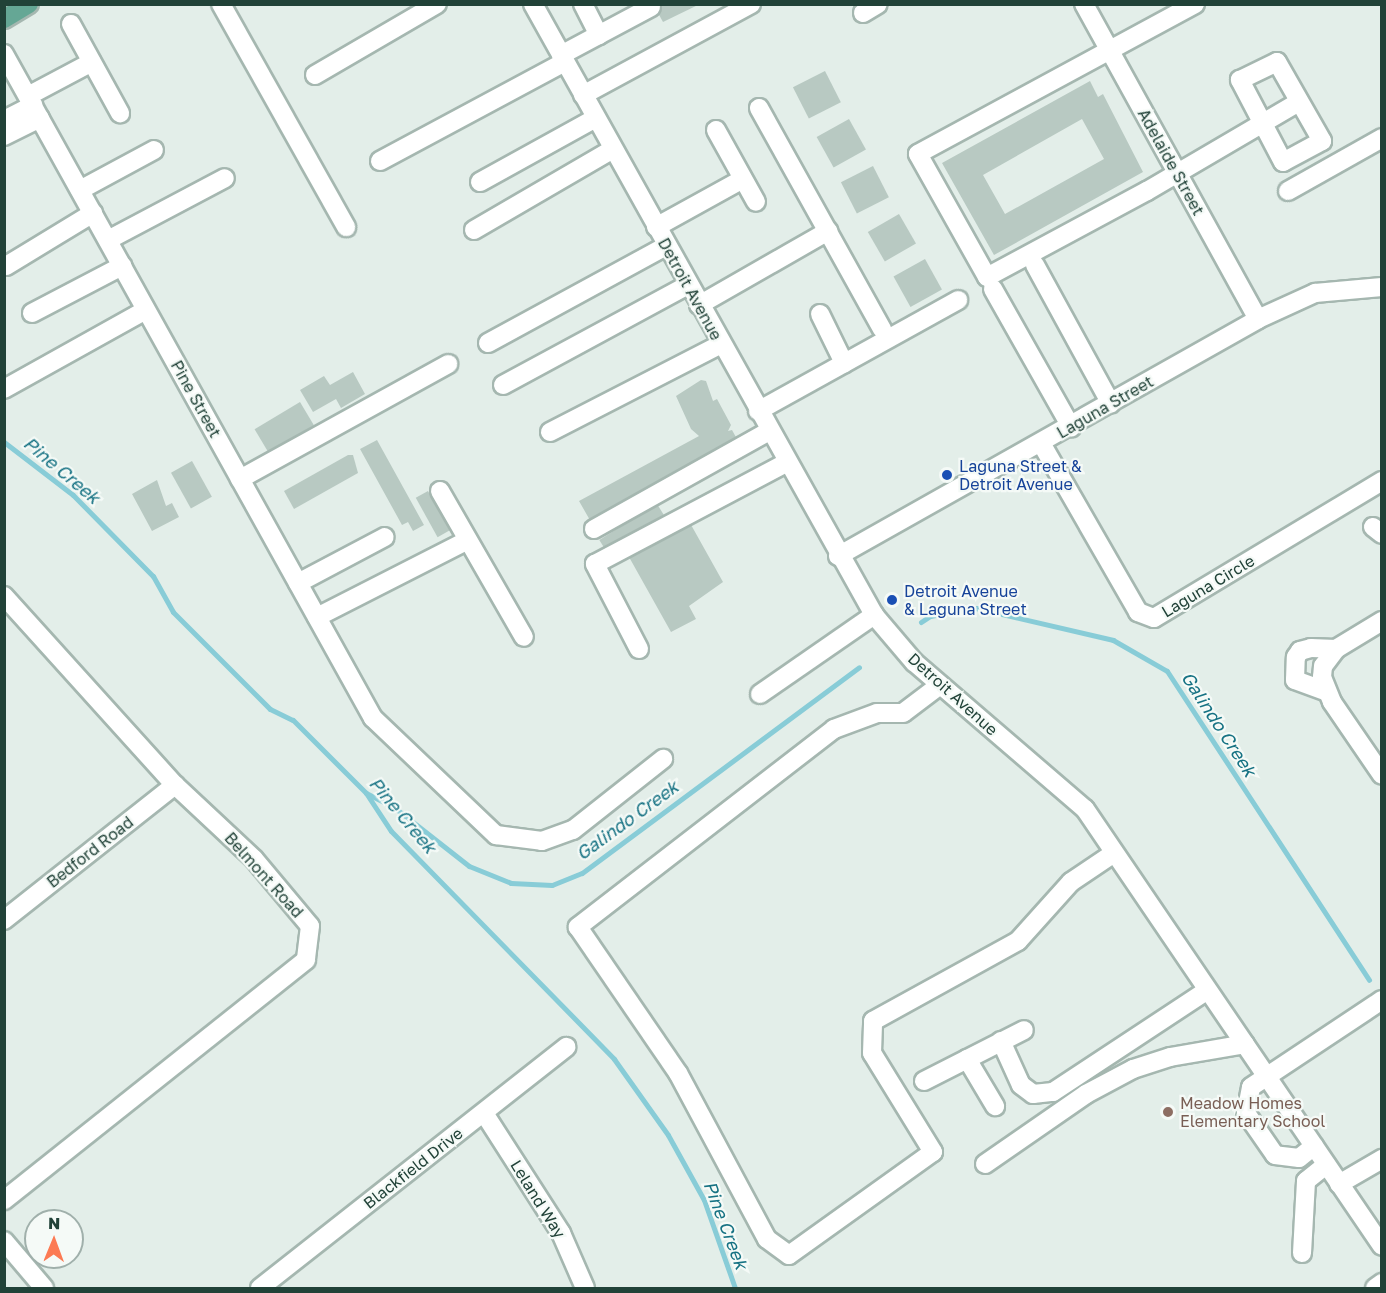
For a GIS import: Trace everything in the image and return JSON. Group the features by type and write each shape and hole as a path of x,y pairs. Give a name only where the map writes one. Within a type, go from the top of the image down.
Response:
{"main road":[{"path":"4,19 29,4"}],"street":[{"path":"221,4 346,227"},
{"path":"315,75 437,4"},
{"name":"Detroit Avenue","path":"533,4 786,463 874,615 914,662 1085,810 1206,991 1245,1044 1339,1184 1380,1239"},
{"path":"584,4 599,35"},
{"path":"583,95 751,4"},
{"name":"Adelaide Street","path":"1084,4 1258,319"},
{"path":"1195,4 1111,52 918,154 987,277 1146,191 1176,170 1299,102"},
{"path":"380,161 651,7"},
{"path":"71,24 120,113"},
{"name":"Pine Street","path":"4,54 374,718 496,836 542,841 573,830 663,759"},
{"path":"4,136 34,107 92,62"},
{"path":"1277,62 1322,141 1283,162 1262,122 1240,80 1277,62"},
{"path":"4,120 34,107"},
{"path":"759,108 882,329"},
{"path":"480,182 596,118"},
{"path":"716,130 756,202"},
{"path":"1288,191 1382,138"},
{"path":"474,230 613,149"},
{"path":"80,190 154,150"},
{"path":"108,240 225,178"},
{"path":"656,227 743,179"},
{"path":"6,266 93,213"},
{"path":"699,305 828,231"},
{"path":"488,344 666,246"},
{"path":"1035,265 1111,404"},
{"path":"32,313 122,266"},
{"path":"503,385 688,285"},
{"name":"Laguna Street","path":"838,556 1071,427 1258,319 1315,293 1382,287"},
{"path":"993,289 1071,427"},
{"path":"758,411 958,300"},
{"path":"4,389 146,310"},
{"path":"820,314 844,363"},
{"path":"550,432 721,344"},
{"path":"240,479 448,364"},
{"path":"594,529 769,431"},
{"name":"Laguna Circle","path":"1041,443 1138,612 1154,618 1382,482"},
{"path":"639,649 595,564 786,463"},
{"path":"440,491 524,637"},
{"path":"298,583 385,537"},
{"path":"317,617 468,540"},
{"name":"Belmont Road","path":"4,596 12,614 175,785 254,859 310,926 306,960 4,1200"},
{"path":"760,694 874,615"},
{"path":"1382,621 1336,648 1323,666 1325,690 1382,775"},
{"path":"1325,690 1295,680 1296,657 1300,651 1311,648 1336,648"},
{"path":"940,685 903,713 877,713 834,729 578,927 678,1073 767,1239 789,1255 933,1152 872,1053 873,1021 1018,941 1071,882 1114,853"},
{"name":"Bedford Road","path":"4,920 175,785"},
{"path":"1001,1041 1021,1085 1034,1094 1053,1092 1206,991"},
{"path":"1314,1146 1299,1158 1275,1155 1246,1113 1251,1087 1382,1000"},
{"path":"924,1081 1024,1030"},
{"path":"985,1164 1086,1094 1133,1069 1170,1057 1245,1044"},
{"name":"Blackfield Drive","path":"260,1288 566,1047"},
{"path":"967,1059 995,1106"},
{"name":"Leland Way","path":"484,1113 561,1233 585,1288"},
{"path":"1339,1184 1382,1160"},
{"path":"1302,1252 1306,1182 1326,1165"},
{"path":"4,1240 44,1288"},
{"path":"1375,1288 1382,1283"}],"building":[{"path":"653,4 700,4 663,22"},
{"path":"825,71 841,102 809,119 793,87"},
{"path":"1090,81 1098,97 1103,94 1143,172 994,255 942,163","holes":["1082,119 1104,159 1005,214 983,175"]},
{"path":"849,119 866,150 834,168 817,137"},
{"path":"873,166 889,197 857,214 841,182"},
{"path":"899,214 916,243 885,261 868,232"},
{"path":"925,259 942,290 910,307 894,276"},
{"path":"353,372 365,394 341,408 336,399 313,412 300,390 324,376 330,385"},
{"path":"701,380 706,381 713,401 717,399 731,425 728,431 732,430 737,439 591,522 579,501 699,436 691,429 676,396"},
{"path":"300,402 314,425 268,452 255,429"},
{"path":"377,440 424,525 413,531 408,522 402,525 360,449"},
{"path":"348,455 353,455 358,473 294,509 284,491"},
{"path":"192,461 212,497 191,508 171,473"},
{"path":"157,480 166,506 172,503 179,517 152,531 132,494"},
{"path":"428,491 450,530 438,537 416,498"},
{"path":"657,504 665,517 607,553 599,540"},
{"path":"690,523 723,582 689,606 696,619 671,632 629,557"}],"waterway":[{"name":"Pine Creek","path":"4,442 73,495 153,576 173,612 270,709 293,720 366,793 391,831 614,1059 668,1135 704,1200 735,1288"},
{"name":"Galindo Creek","path":"921,622 930,616 976,608 1113,640 1167,671 1369,980"},
{"name":"Galindo Creek","path":"366,793 395,808 469,866 511,883 552,885 582,873 859,667"}],"place":[{"name":"Laguna Street & Detroit Avenue","path":"947,475"},
{"name":"Detroit Avenue & Laguna Street","path":"892,600"},
{"name":"Meadow Homes Elementary School","path":"1168,1112"}]}
